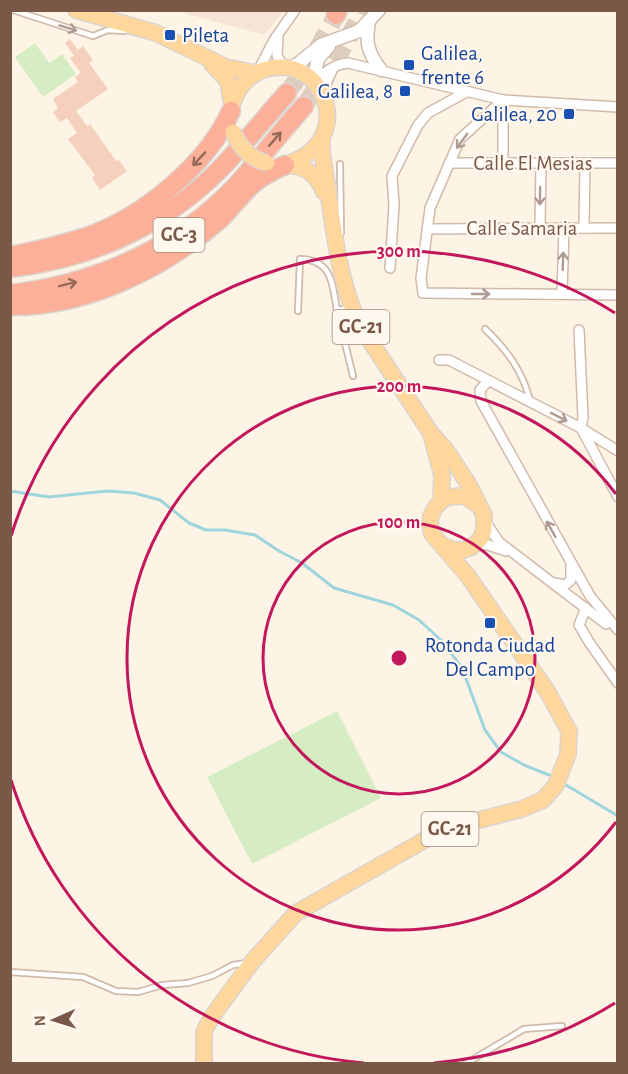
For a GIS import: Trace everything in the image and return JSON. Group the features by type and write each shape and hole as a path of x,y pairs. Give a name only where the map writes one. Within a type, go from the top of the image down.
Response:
{"highway":[{"name":"GC-3","path":"10,268 35,265 102,247 134,233 168,213 220,168 287,93"},
{"name":"GC-3","path":"10,294 74,283 110,271 180,234 235,187 304,106"},
{"path":"10,256 88,237 127,218 173,185 194,164 220,135 232,108"},
{"path":"10,306 45,304 75,298 119,282 151,266 188,243 219,219 261,177 280,164"}],"main road":[{"name":"GC-21","path":"76,10 144,30 181,44 226,67 256,73 269,68 286,68"},
{"name":"GC-21","path":"203,56 228,81 233,132 240,145 249,155 280,164 300,166 313,174 321,185 330,206"},
{"path":"286,68 299,71 314,81 326,101"},
{"path":"232,108 240,87 256,73"},
{"name":"GC-21","path":"326,101 327,127 322,140 321,153 338,251 344,309 359,324 430,432 446,450 469,485 485,521"},
{"path":"280,164 301,160 313,152 322,140"},
{"name":"GC-21","path":"204,1064 204,1032 211,1018 252,962 296,913 430,837 456,826 543,800 556,785 568,753 569,731 547,691 468,576 437,542 430,525 431,516 441,501 442,475 430,432"},
{"path":"441,501 448,497 464,496 478,505"},
{"path":"437,542 445,548 454,550 463,550 473,546 481,538 485,521"},
{"path":"468,576 473,546"}],"street":[{"path":"256,73 295,10"},
{"path":"283,26 276,49 286,68 296,66 321,45 359,31 379,10"},
{"path":"369,22 366,39 368,49 381,70"},
{"path":"314,81 318,58 335,41"},
{"path":"314,81 326,70 348,63 503,100 618,107"},
{"path":"326,101 326,84 333,68"},
{"path":"390,268 394,205 392,176 418,125 429,113 468,91"},
{"path":"503,100 503,163"},
{"path":"503,100 460,139 430,208 421,278 423,293 618,295"},
{"path":"540,228 541,163"},
{"path":"584,228 585,163"},
{"name":"Calle El Mesias","path":"449,164 618,163"},
{"name":"Calle Samaria","path":"427,229 618,228"},
{"path":"562,294 564,229"},
{"path":"579,330 583,417 581,428 618,497"},
{"path":"439,360 449,360 581,428 617,451"},
{"path":"488,381 480,390 481,402 571,564 599,610 618,631"},
{"path":"604,470 604,456 609,450 617,451"},
{"path":"485,521 499,542 618,631"},
{"path":"473,546 488,544 514,554"},
{"path":"551,583 566,585 571,580 571,564"},
{"path":"586,608 579,625 618,683"}],"lane":[{"path":"13,10 93,36 108,30 144,30"},
{"path":"338,251 342,223 340,164"},
{"path":"298,311 300,259 312,260 322,265 330,276 344,309 353,376"},
{"path":"485,329 508,351 526,386 530,402"},
{"path":"10,972 83,977 117,990 138,993 162,985 188,983 212,976 233,965 252,962"},
{"path":"465,1064 524,1029 562,1026"}],"shaded area":[{"path":"176,11 284,11 264,35"}],"green space":[{"path":"35,43 49,63 62,54 76,74 43,97 15,57"},
{"path":"337,711 381,798 252,864 207,777"}],"building":[{"path":"70,39 78,50 83,46 93,60 89,63 108,89 76,111 87,126 90,124 116,161 119,160 127,171 100,190 92,178 95,175 68,139 77,133 67,118 60,122 53,112 58,108 53,99 78,82 75,77 81,73 70,58 74,56 65,43"}],"waterway":[{"path":"10,491 49,497 107,491 134,493 160,500 189,523 206,530 225,530 255,535 302,563 334,588 393,605 419,620 442,641 462,668 485,730 501,752 549,775"},
{"path":"566,785 618,816"}],"tunnel":[{"path":"304,106 339,55 363,10"},
{"path":"287,93 312,59 336,15"}],"place":[{"name":"Pileta","path":"170,35"},
{"name":"Galilea, frente 6","path":"409,65"},
{"name":"Galilea, 8","path":"405,91"},
{"name":"Galilea, 20","path":"569,114"},
{"name":"Rotonda Ciudad Del Campo","path":"490,623"}]}
